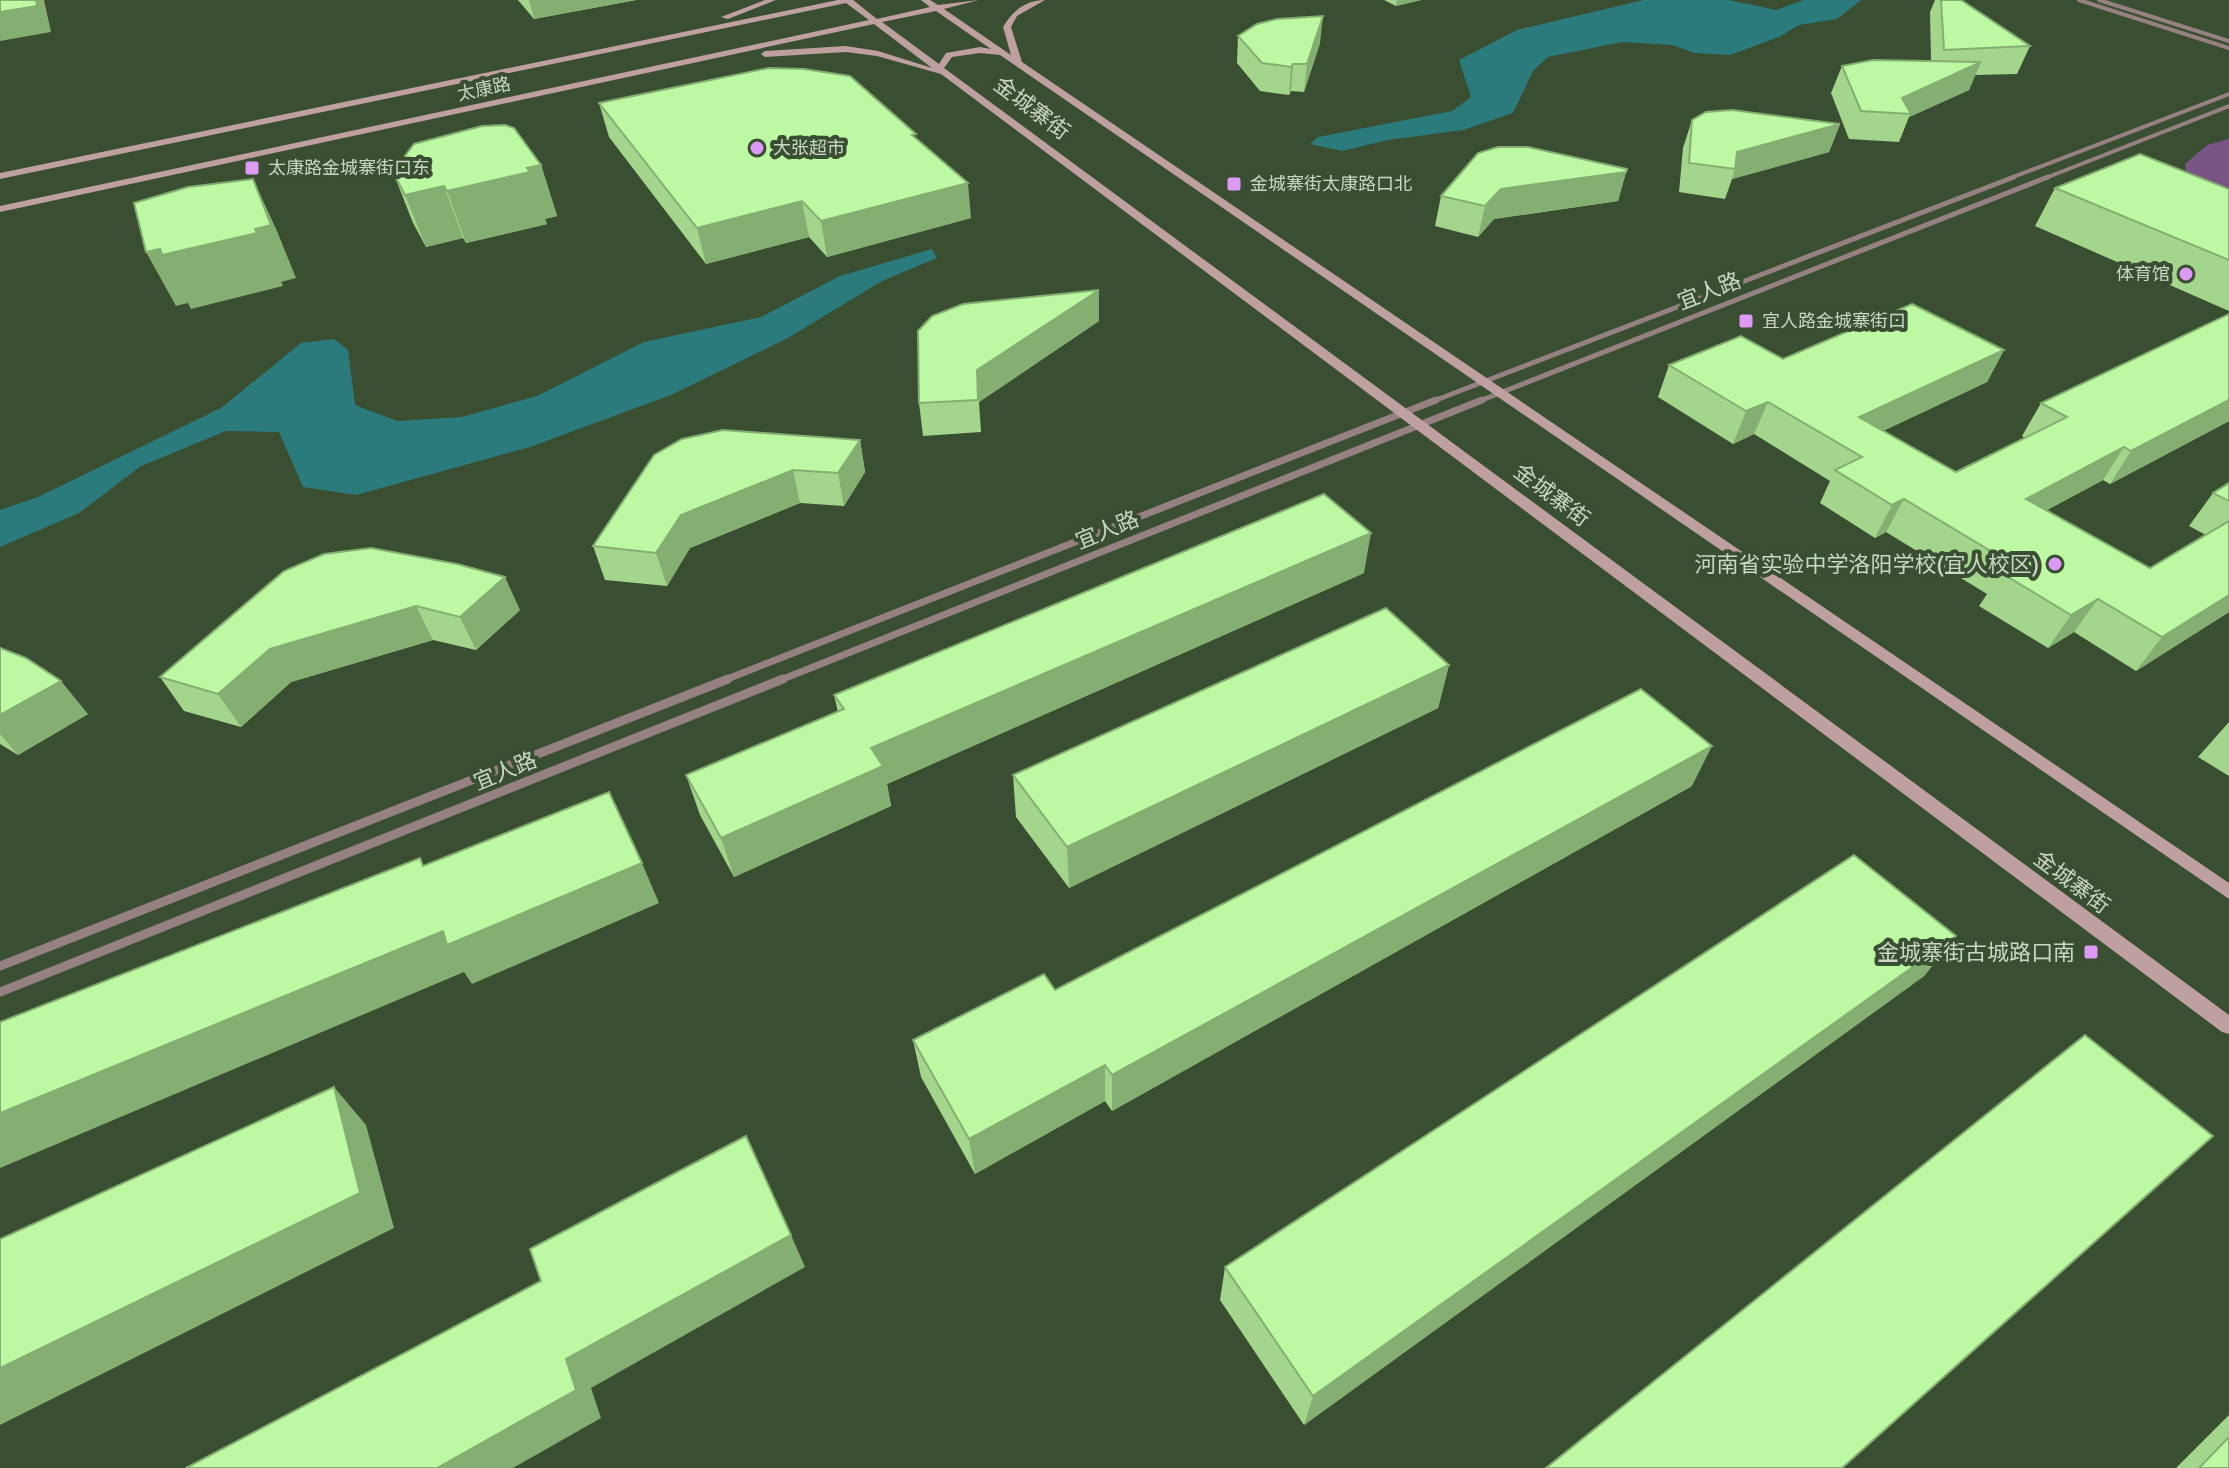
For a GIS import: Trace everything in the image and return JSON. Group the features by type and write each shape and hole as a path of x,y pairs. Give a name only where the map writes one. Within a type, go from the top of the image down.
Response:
{"main road":[{"path":"656,40 772,0"},
{"name":"太康路","path":"0,176 848,0"},
{"name":"金城寨街","path":"848,0 2229,1026"},
{"name":"金城寨街","path":"925,0 2229,892"},
{"name":"太康路","path":"0,209 680,63 778,38 975,0"},
{"path":"1018,63 1007,27 1014,14 1041,0"},
{"path":"749,21 771,25"},
{"path":"680,63 805,50 846,49 878,54 951,76"},
{"path":"940,68 949,55 964,51 1005,54"}],"street":[{"path":"2079,0 2229,48"},
{"path":"2099,0 2229,41"},
{"name":"宜人路","path":"0,966 1485,381 2229,94"},
{"name":"宜人路","path":"0,992 1502,392 2229,106"}],"shaded area":[{"path":"2229,139 2229,229 2190,199 2185,164 2207,145"}],"water":[{"path":"1644,0 1729,0 1776,10 1804,0 1861,0 1837,19 1799,25 1779,37 1730,55 1695,53 1672,45 1622,42 1548,57 1533,71 1513,113 1463,130 1388,140 1342,151 1310,144 1318,137 1452,111 1471,97 1459,60 1517,30"},
{"path":"932,249 937,258 882,281 788,338 671,395 530,447 356,495 303,487 279,432 226,431 141,466 79,513 0,547 0,510 38,497 221,408 301,343 334,339 348,350 355,405 397,421 462,417 537,396 644,342 761,317 840,276"}],"building":[{"path":"0,0 36,0 37,6 0,12"},
{"path":"1941,0 1961,0 2030,46 1944,50"},
{"path":"1323,16 1307,64 1293,64 1291,67 1262,63 1238,36 1257,24 1277,19"},
{"path":"1873,60 1981,62 1902,98 1911,114 1861,111 1842,66"},
{"path":"769,68 804,69 850,76 968,183 821,221 802,201 697,228 599,103"},
{"path":"1732,110 1840,124 1737,152 1735,169 1689,163 1692,120 1706,112"},
{"path":"505,125 514,128 541,165 527,168 530,172 447,191 444,186 405,195 393,172 414,144 482,126"},
{"path":"1498,147 1528,147 1627,169 1626,172 1501,189 1485,206 1441,196 1478,153"},
{"path":"2140,154 2229,189 2229,260 2055,188"},
{"path":"253,179 271,225 255,229 257,233 162,255 160,249 146,252 134,203 188,187"},
{"path":"1099,290 977,370 978,400 919,403 918,331 932,316 963,304"},
{"path":"1912,304 2004,350 1859,417 1956,472 2067,417 2041,403 2229,314 2229,400 2131,451 2124,447 2026,499 2150,568 2229,521 2229,595 2162,637 2098,599 2071,615 2000,572 2014,565 1904,499 1892,505 1835,470 1862,457 1768,402 1746,411 1669,365 1741,336 1783,359"},
{"path":"723,430 860,440 838,473 793,470 681,515 656,553 593,546 654,455 682,439"},
{"path":"2229,483 2229,501 2213,493"},
{"path":"1324,494 1371,533 871,748 883,766 721,838 686,775 844,709 834,695"},
{"path":"371,548 457,564 505,577 460,617 416,606 270,649 218,694 160,677 284,571 324,554"},
{"path":"1386,608 1449,665 1067,847 1013,775"},
{"path":"0,648 26,658 61,681 0,715"},
{"path":"1641,689 1712,746 1112,1075 1105,1065 969,1139 913,1040 1044,974 1055,990"},
{"path":"609,792 642,863 447,945 443,931 0,1113 0,1022 420,858 423,866"},
{"path":"1854,855 1956,936 1313,1396 1225,1267"},
{"path":"2085,1035 2213,1136 1842,1468 1546,1468"},
{"path":"334,1087 360,1193 0,1368 0,1239"},
{"path":"746,1136 791,1235 566,1359 576,1390 437,1468 186,1468 541,1281 530,1249"},
{"path":"2229,1437 2229,1468 2199,1468"}],"place":[{"name":"大张超市","path":"757,148"},
{"name":"太康路金城寨街口东","path":"252,168"},
{"name":"金城寨街太康路口北","path":"1234,184"},
{"name":"体育馆","path":"2186,274"},
{"name":"宜人路金城寨街口","path":"1746,321"},
{"name":"河南省实验中学洛阳学校(宜人校区)","path":"2055,564"},
{"name":"金城寨街古城路口南","path":"2091,952"}]}
